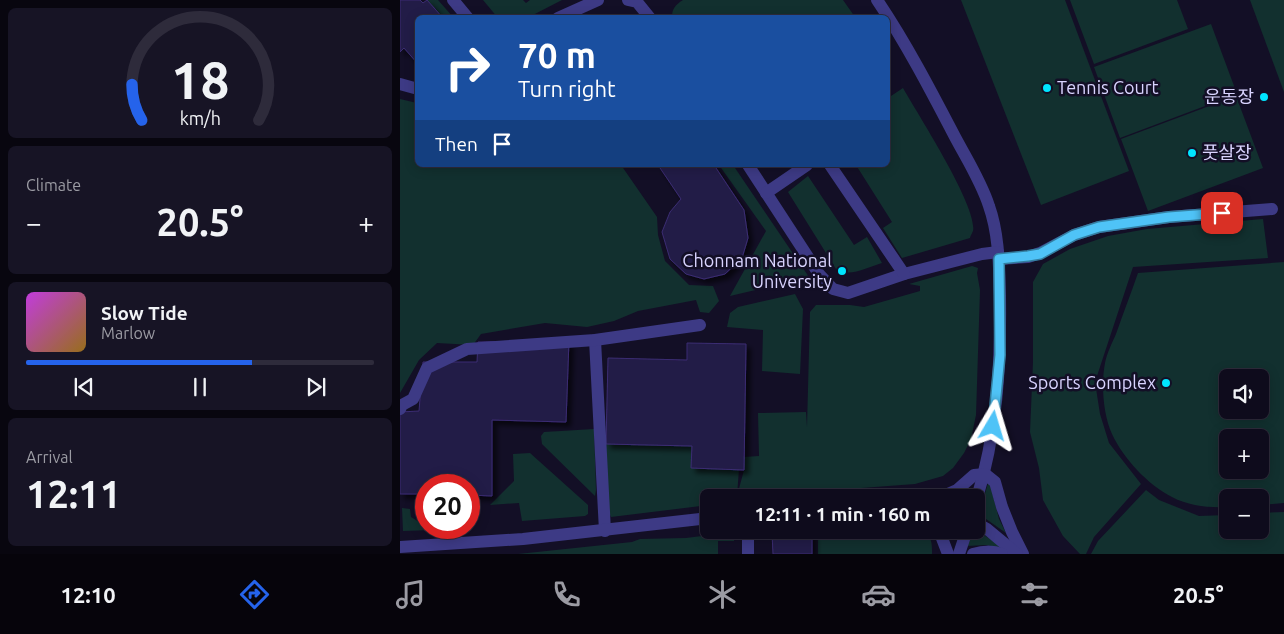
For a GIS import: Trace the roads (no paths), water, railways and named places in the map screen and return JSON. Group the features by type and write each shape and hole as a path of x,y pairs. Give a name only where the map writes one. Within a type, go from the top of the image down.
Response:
{"lane":[{"path":"453,0 466,15"},
{"path":"565,15 598,0"},
{"path":"877,0 886,15"},
{"path":"636,1 648,15"},
{"path":"890,21 908,49 979,181 990,207 998,255 1000,355 994,414 985,474 980,489"},
{"path":"400,84 415,89"},
{"path":"749,167 819,274 833,290 848,293 904,274 982,254 1028,256 1040,254 1074,235 1099,227 1169,217 1272,209"},
{"path":"766,193 804,167"},
{"path":"831,167 904,274"},
{"path":"400,409 402,405 413,399 427,368 468,349 595,340 700,325"},
{"path":"595,340 604,530"},
{"path":"958,489 974,475 985,474 995,482 1012,532 1014,553"},
{"path":"400,548 523,539 700,519"},
{"path":"985,528 1014,553"},
{"path":"748,539 748,554"},
{"path":"942,539 948,554"},
{"path":"959,554 964,539"},
{"path":"972,554 981,551 1014,553"}],"place":[{"name":"Tennis Court","path":"1047,88"},
{"name":"운동장","path":"1264,97"},
{"name":"풋살장","path":"1192,153"},
{"name":"Chonnam National University","path":"842,271"},
{"name":"Sports Complex","path":"1166,383"}]}
